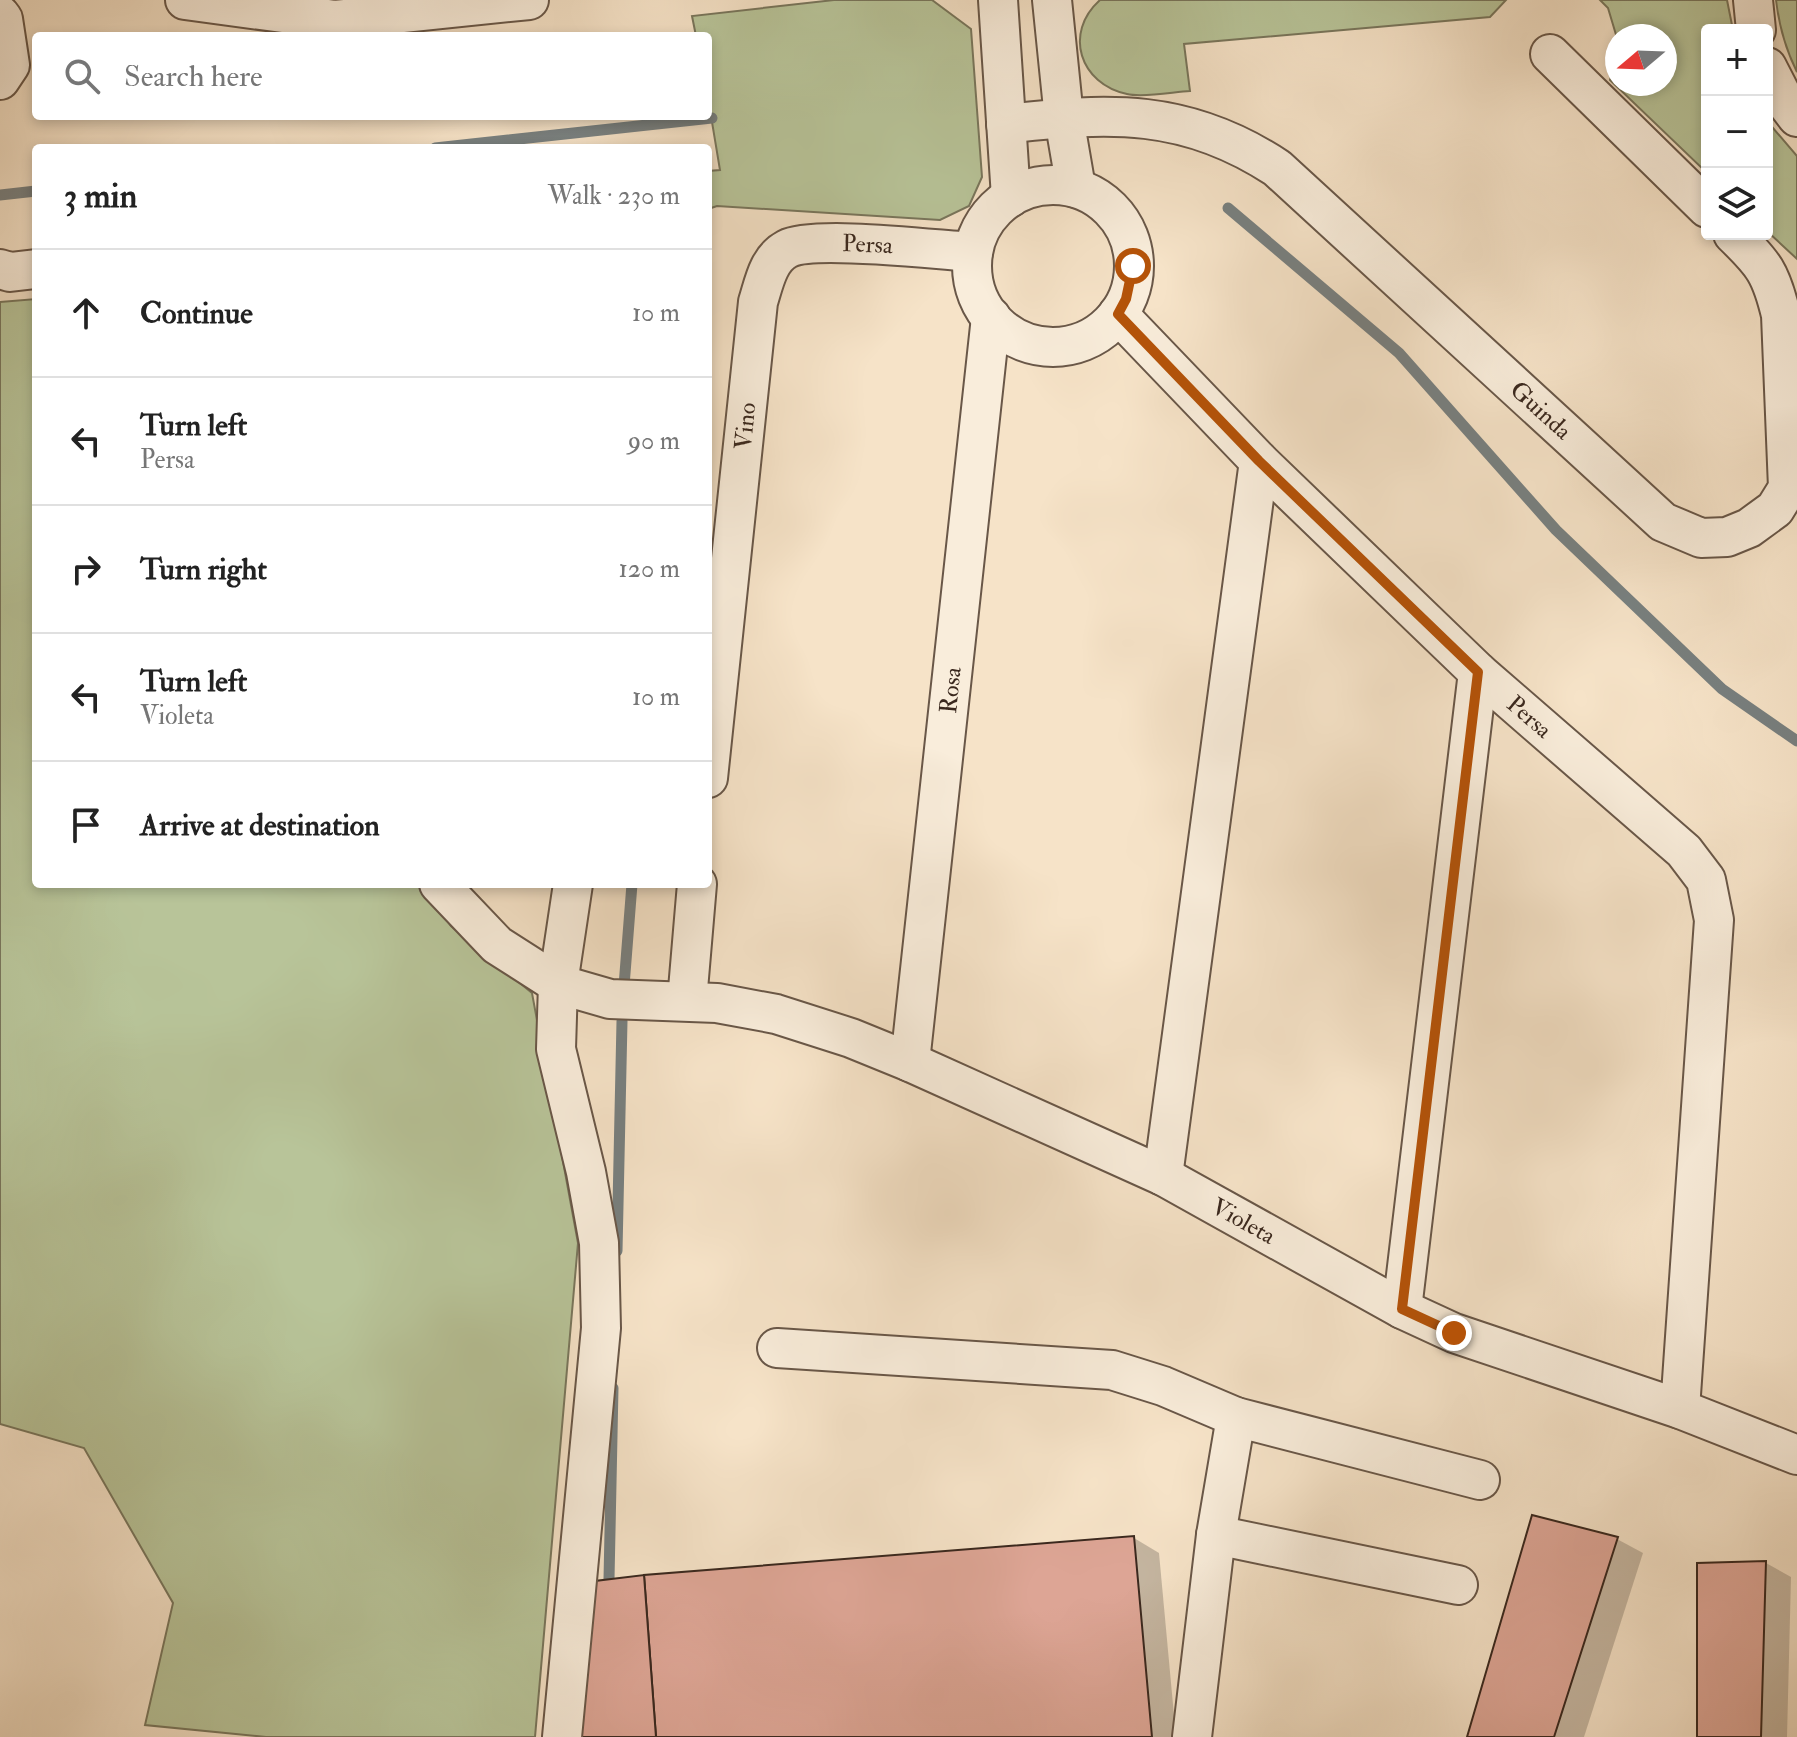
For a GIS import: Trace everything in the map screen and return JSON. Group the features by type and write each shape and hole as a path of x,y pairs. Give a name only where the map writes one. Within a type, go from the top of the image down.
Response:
{"street":[{"path":"185,0 335,20 529,0"},
{"path":"998,0 1011,197"},
{"path":"1052,0 1064,118 1076,188"},
{"path":"1753,0 1755,24"},
{"path":"0,15 10,65 0,80"},
{"path":"1550,54 1701,202"},
{"path":"1773,79 1797,117"},
{"name":"Guinda","path":"1006,124 1100,116 1147,118 1188,126 1228,139 1255,153 1277,168 1663,522 1701,538 1727,537 1749,528 1775,509 1788,488 1781,315 1774,287 1762,262 1739,240"},
{"path":"1042,185 1076,188 1106,205 1126,232 1132,249 1131,283 1118,314 1090,338 1072,345 1034,345 1017,338 991,317 981,302 972,269 973,252 986,220 1011,197 1042,185"},
{"name":"Persa","path":"769,266 786,250 821,243 973,252"},
{"name":"Vino","path":"712,740 758,302 769,266"},
{"path":"0,269 10,272 32,269"},
{"name":"Persa","path":"1118,314 1259,461 1478,672 1684,851 1706,880 1714,920 1680,1409"},
{"name":"Rosa","path":"910,1062 991,317"},
{"path":"1163,1176 1259,461"},
{"path":"1402,1309 1478,672"},
{"name":"Violeta","path":"443,888 497,945 558,984 628,1000 687,1001 776,1014 851,1038 1163,1176 1402,1309 1454,1333 1680,1409 1797,1455"},
{"path":"562,1737 601,1328 599,1243 586,1172 556,1049 558,984 572,888"},
{"path":"687,1001 697,888"},
{"path":"777,1348 1112,1370 1163,1386 1236,1417 1480,1480"},
{"path":"1192,1737 1216,1535 1236,1417"},
{"path":"1216,1535 1458,1585"}],"green space":[{"path":"834,0 932,0 971,29 982,177 969,206 940,220 712,208 712,171 720,170 712,120 712,32 695,32 692,16"},
{"path":"1100,0 1506,0 1490,17 1184,44 1190,91 1141,95 1127,94 1098,80 1082,56 1082,27"},
{"path":"1600,0 1727,0 1732,24 1701,24 1701,167 1627,96 1677,96 1677,24 1613,24 1608,8"},
{"path":"1776,0 1797,0 1797,72 1783,37"},
{"path":"1773,128 1797,156 1797,259 1773,237"},
{"path":"32,299 32,888 426,888 451,926 532,993 578,1243 535,1737 266,1737 145,1725 173,1603 84,1448 0,1424 0,302"}],"building":[{"path":"1532,1515 1618,1537 1554,1737 1467,1737"},
{"path":"1134,1536 1152,1737 656,1737 644,1575"},
{"path":"1766,1561 1761,1737 1697,1737 1697,1563"},
{"path":"644,1575 656,1737 578,1737 595,1581"}],"waterway":[{"path":"472,144 694,120"},
{"path":"0,195 32,191"},
{"path":"1228,208 1399,353 1556,530 1722,689 1797,741"},
{"path":"624,986 632,888"},
{"path":"617,1251 622,1021"},
{"path":"609,1579 613,1388"}],"route":[{"path":"1133,266 1131,283 1118,314 1259,461 1478,672 1402,1309 1454,1333"}]}
